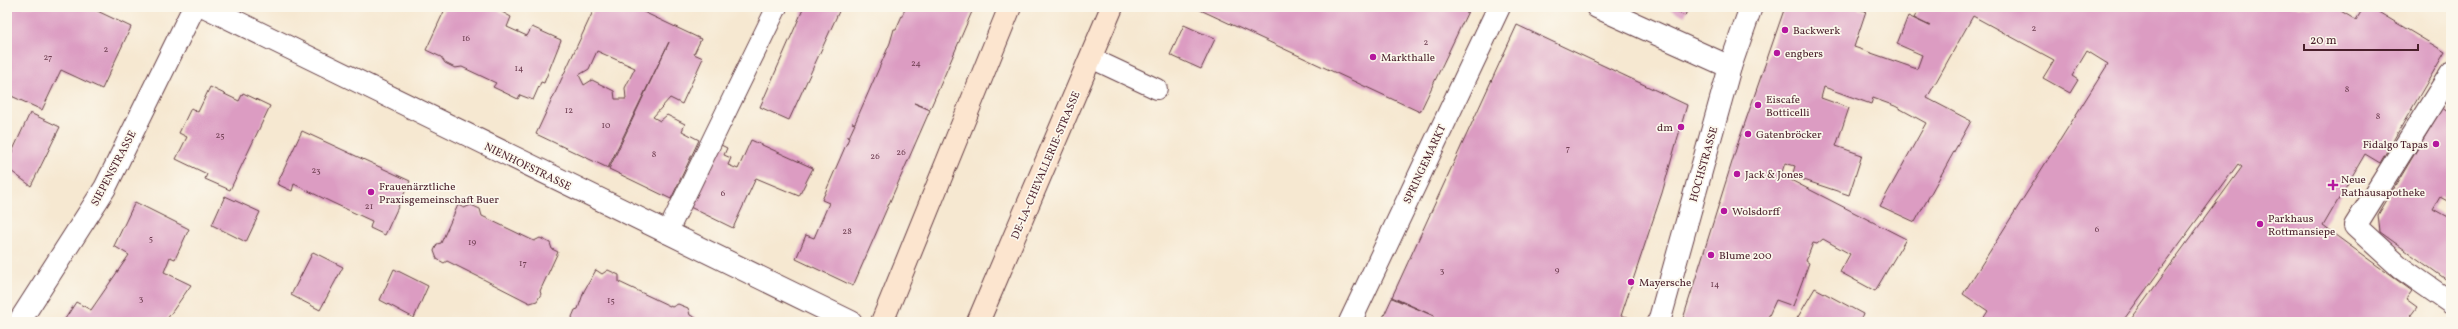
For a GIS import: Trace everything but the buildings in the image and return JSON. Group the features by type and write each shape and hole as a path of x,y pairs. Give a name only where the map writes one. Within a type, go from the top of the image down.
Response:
{"main road":[{"path":"882,322 1010,7"},
{"name":"DE-LA-CHEVALLERIE-STRASSE","path":"978,322 1112,7"}],"street":[{"name":"SIEPENSTRASSE","path":"19,322 105,188 194,7"},
{"name":"NIENHOFSTRASSE","path":"206,7 851,322"},
{"name":"SPRINGEMARKT","path":"1350,322 1499,7"},
{"path":"1597,7 1730,67"},
{"name":"HOCHSTRASSE","path":"1659,322 1730,67 1751,7"},
{"path":"2451,73 2355,226 2401,268 2451,303"}],"lane":[{"path":"667,233 777,7"},
{"path":"1091,58 1158,89"}],"place":[{"name":"Backwerk","path":"1785,30"},
{"name":"engbers","path":"1777,53"},
{"name":"Markthalle","path":"1373,57"},
{"name":"Eiscafe Botticelli","path":"1758,105"},
{"name":"dm","path":"1681,127"},
{"name":"Gatenbröcker","path":"1748,134"},
{"name":"Fidalgo Tapas","path":"2436,144"},
{"name":"Jack & Jones","path":"1737,174"},
{"name":"Neue Rathausapotheke","path":"2333,185"},
{"name":"Frauenärztliche Praxisgemeinschaft Buer","path":"371,192"},
{"name":"Wolsdorff","path":"1724,211"},
{"name":"Parkhaus Rottmansiepe","path":"2260,224"},
{"name":"Blume 200","path":"1711,255"},
{"name":"Mayersche","path":"1631,282"}]}
